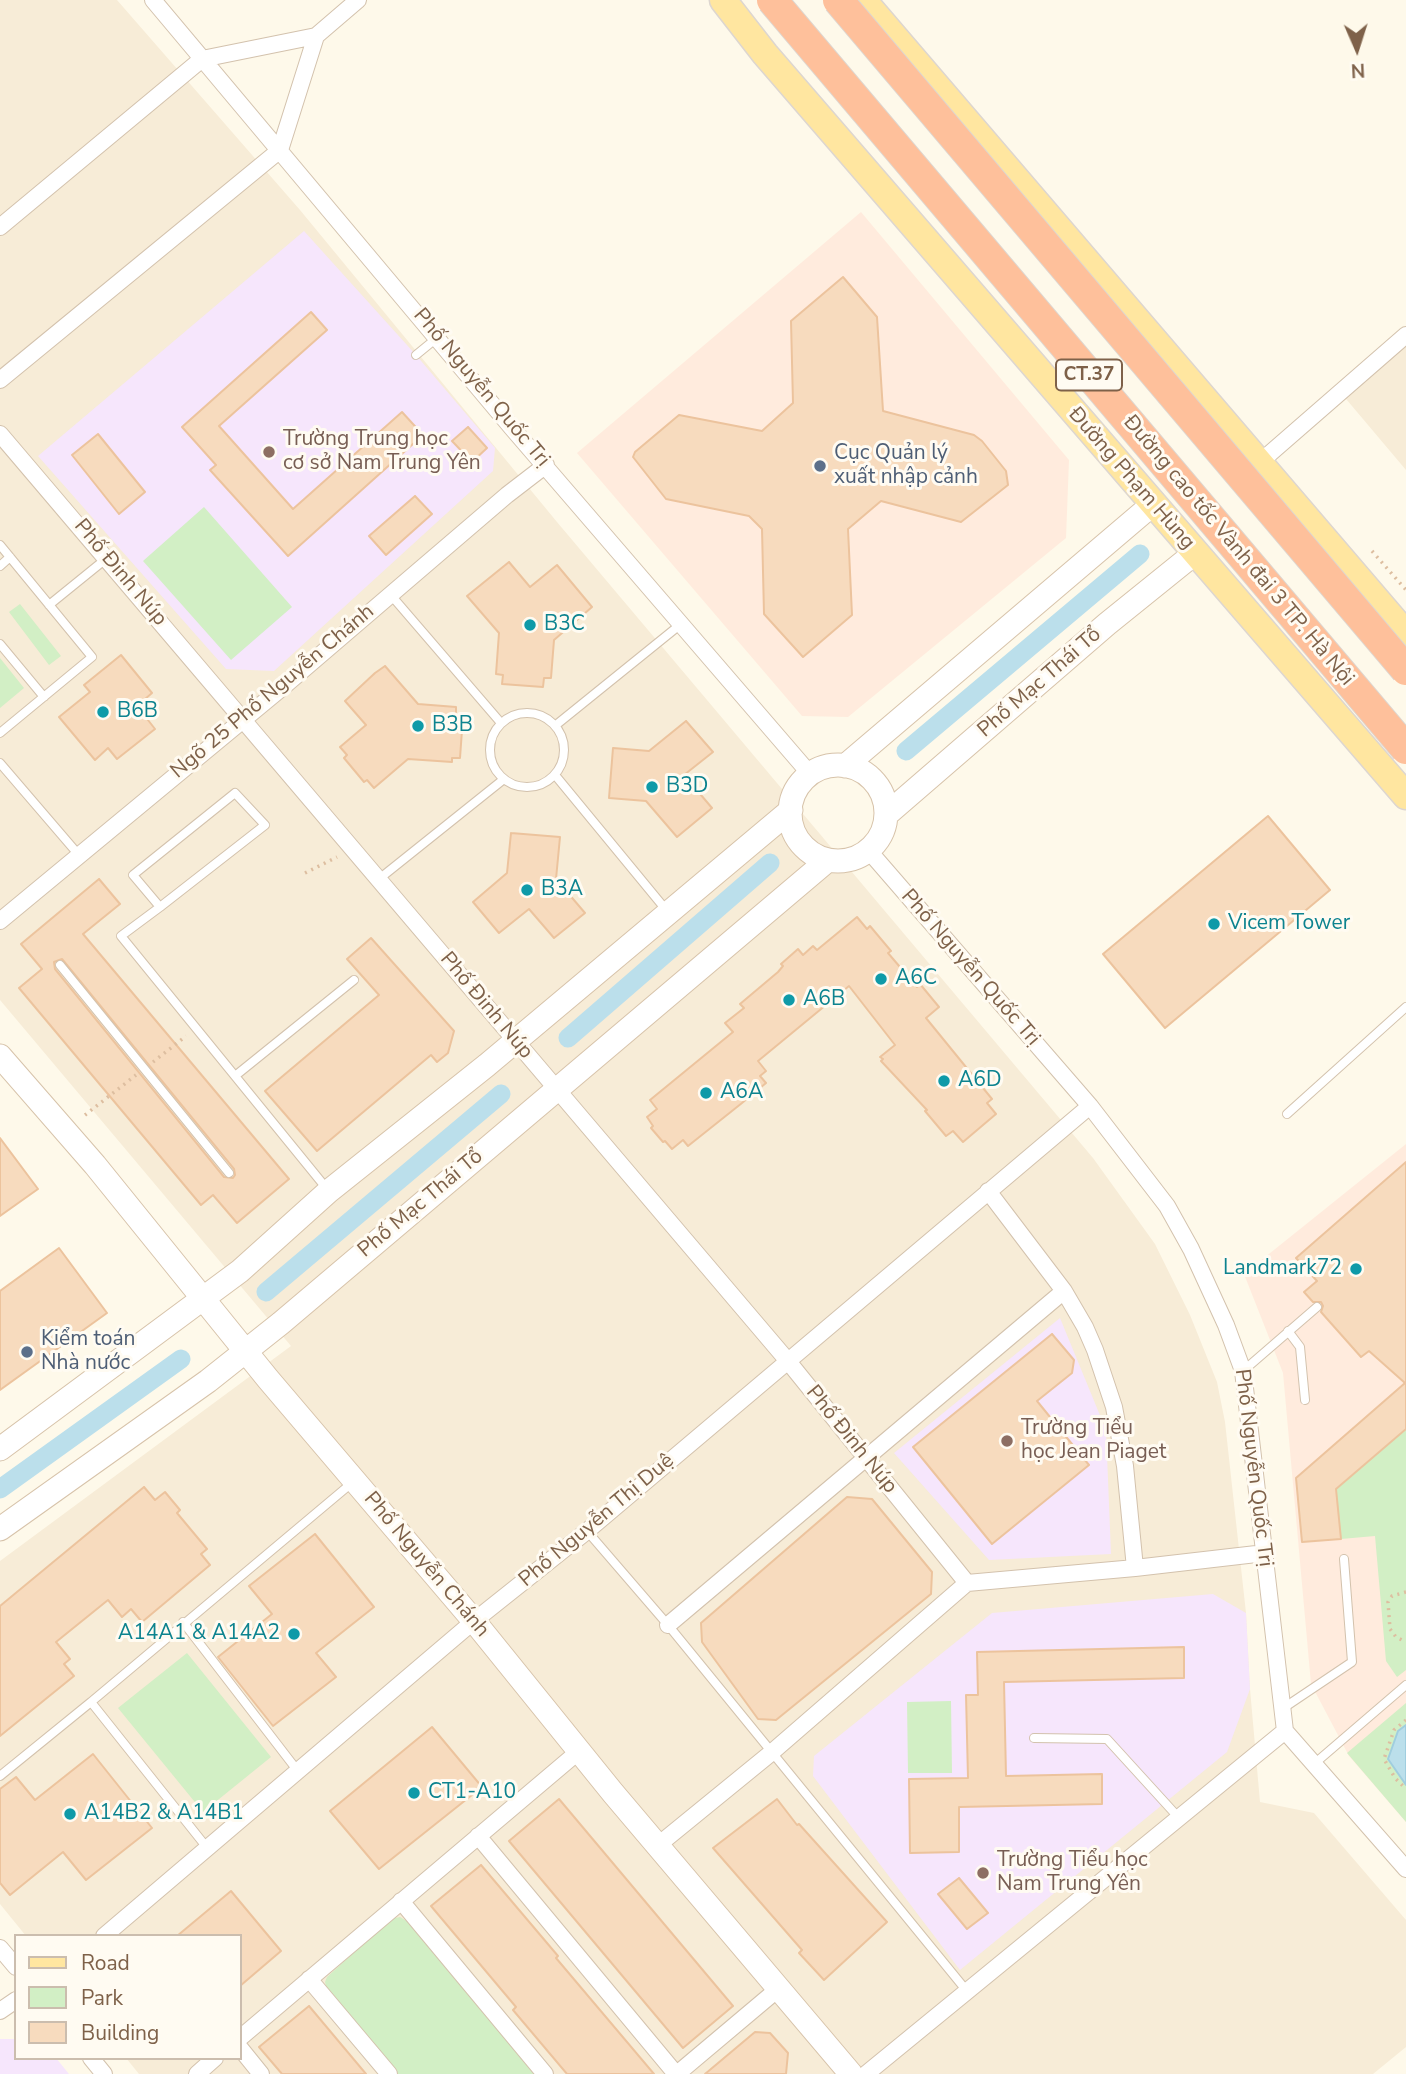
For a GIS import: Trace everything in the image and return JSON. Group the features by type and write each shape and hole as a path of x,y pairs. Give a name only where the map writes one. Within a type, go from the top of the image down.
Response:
{"highway":[{"name":"Đường cao tốc Vành đai 3 TP. Hà Nội","path":"772,0 1406,749"},
{"name":"CT.37","path":"865,3 1406,670"}],"main road":[{"name":"Đường Phạm Hùng","path":"723,0 774,64 1406,796"},
{"path":"865,3 1406,634"}],"street":[{"name":"Phố Nguyễn Quốc Trị","path":"153,0 512,428 546,464 810,775"},
{"path":"0,227 202,58 316,36 358,0"},
{"path":"0,380 280,150 316,36"},
{"path":"1259,463 1406,335"},
{"name":"Phố Đinh Núp","path":"0,434 787,1360 967,1583"},
{"name":"Ngõ 25 Phố Nguyễn Chánh","path":"0,921 546,464"},
{"path":"845,766 1153,504"},
{"name":"Phố Mạc Thái Tổ","path":"886,815 1107,624 1195,553"},
{"path":"845,766 862,772 875,783 884,798 886,815 884,829 869,851 855,859 838,862 810,853 800,843 793,831 791,810 796,790 810,775 824,768 845,766"},
{"path":"0,1449 240,1271 329,1191 515,1041 791,810"},
{"name":"Phố Nguyễn Quốc Trị","path":"869,851 1090,1106 1167,1206 1208,1286 1244,1371 1285,1731"},
{"name":"Phố Mạc Thái Tổ","path":"0,1529 208,1381 828,860"},
{"name":"Phố Nguyễn Chánh","path":"0,1055 96,1165 245,1351 474,1621 578,1752 851,2074"},
{"name":"Phố Nguyễn Thị Duệ","path":"106,1934 474,1621 587,1531 1090,1106"},
{"path":"988,1191 1064,1291 1086,1327 1095,1350 1117,1422 1129,1493 1135,1568"},
{"path":"668,1625 1064,1291"},
{"path":"657,1846 771,1753 967,1583 1265,1553"},
{"path":"866,2074 1285,1731 1406,1870"},
{"path":"242,2036 578,1752"},
{"path":"478,1836 676,2074 778,1989"},
{"path":"401,1901 545,2074"},
{"path":"0,1948 14,1965"},
{"path":"309,1979 389,2074"},
{"path":"242,2050 261,2074"},
{"path":"93,2060 104,2074"},
{"path":"197,2074 213,2060"}],"lane":[{"path":"416,355 438,337"},
{"path":"0,545 92,657 0,733"},
{"path":"0,566 10,557"},
{"path":"49,606 107,558"},
{"path":"390,594 501,723"},
{"path":"556,725 681,624"},
{"path":"0,644 44,697"},
{"path":"534,713 556,725 565,744 565,755 555,775 544,783 530,787 516,785 504,779 494,767 490,752 492,736 501,723 516,714 534,713"},
{"path":"0,763 78,854"},
{"path":"555,775 669,913"},
{"path":"379,879 504,779"},
{"path":"160,908 133,875 235,793 265,825 160,908 121,936 329,1191"},
{"path":"60,965 229,1173"},
{"path":"235,1076 354,980"},
{"path":"1287,1114 1406,1007"},
{"path":"1244,1371 1317,1307"},
{"path":"1288,1331 1300,1347 1305,1400"},
{"path":"0,1776 355,1480"},
{"path":"587,1531 668,1625 966,1990"},
{"path":"1282,1709 1352,1662 1345,1559"},
{"path":"183,1622 297,1770"},
{"path":"1314,1764 1406,1685"},
{"path":"91,1702 208,1849"},
{"path":"1034,1738 1107,1739 1179,1818"}],"path":[{"path":"1372,551 1406,590"},
{"path":"305,873 337,857"},
{"path":"1406,1592 1392,1596 1388,1602 1390,1629 1396,1637 1406,1642"},
{"path":"1406,1720 1394,1730 1384,1759 1406,1789"}],"shaded area":[{"path":"0,0 117,0 300,210 557,522 1093,1158 1155,1244 1190,1315 1217,1382 1225,1422 1246,1613 1260,1802 1314,1813 1406,1920 1406,2047 1373,2074 139,2074 128,2060 242,2060 242,1934 24,1934 0,1904 0,1561 291,1346 0,1000"},
{"path":"861,212 1069,460 1066,538 848,717 802,716 577,453"},
{"name":"Trường Trung học cơ sở Nam Trung Yên","path":"304,231 416,355 495,448 493,471 274,671 226,669 38,456"},
{"path":"1406,338 1406,470 1341,393"},
{"path":"1406,1144 1406,1822 1349,1756 1311,1684 1283,1373 1244,1274"},
{"name":"Trường Tiểu học Jean Piaget","path":"1060,1318 1106,1430 1111,1554 989,1560 894,1453"},
{"name":"Trường Tiểu học Nam Trung Yên","path":"1213,1594 1246,1613 1250,1689 1227,1752 960,1970 813,1776 814,1756 992,1613"},
{"path":"0,2039 14,2039 14,2060 58,2060 69,2074 0,2074"}],"green space":[{"path":"204,507 292,607 231,660 143,561"},
{"path":"20,604 61,656 49,665 9,612"},
{"path":"0,658 24,688 0,708"},
{"path":"1406,1429 1406,1670 1397,1677 1386,1661 1375,1536 1341,1539 1336,1489"},
{"path":"187,1653 271,1757 203,1812 118,1708"},
{"path":"951,1701 952,1773 908,1773 907,1702"},
{"path":"1406,1703 1406,1822 1347,1753"},
{"path":"400,1917 410,1923 536,2074 398,2074 327,1990 325,1982 327,1977 391,1919"}],"water":[{"path":"1406,1725 1406,1785 1388,1759 1398,1731"}],"building":[{"name":"Cục Quản lý xuất nhập cảnh","path":"843,277 877,317 883,411 974,435 1006,471 1008,485 961,522 881,501 848,529 852,615 803,657 764,614 762,529 749,516 666,499 633,457 635,452 679,415 762,431 793,403 791,321"},
{"path":"311,312 327,330 219,426 293,509 402,412 423,435 288,556 210,470 216,465 182,427"},
{"path":"468,427 487,448 472,462 452,441"},
{"path":"98,434 145,492 119,514 72,455"},
{"path":"415,496 432,514 386,555 369,536"},
{"name":"B3C","path":"509,562 530,587 557,565 592,607 554,640 551,678 544,678 543,687 502,684 503,675 496,674 499,633 467,596"},
{"name":"B6B","path":"121,655 152,693 137,706 155,729 117,759 108,748 95,760 59,717 90,692 84,685"},
{"name":"B3B","path":"385,666 418,704 456,707 456,715 463,716 460,758 452,758 452,762 408,759 374,788 367,780 364,782 344,758 347,755 340,747 366,725 345,701"},
{"name":"B3D","path":"686,721 713,752 684,775 712,808 677,837 646,801 609,798 613,748 649,751"},
{"name":"Vicem Tower","path":"1268,816 1330,890 1165,1028 1103,954"},
{"name":"B3A","path":"511,833 560,837 556,879 585,913 554,938 529,909 499,933 473,902 507,873"},
{"path":"99,879 120,904 83,934 289,1179 237,1223 213,1195 201,1205 19,988 42,969 21,944","holes":["62,959 234,1169 233,1178 224,1177 55,969 54,962"]},
{"path":"857,917 867,929 870,926 891,951 888,953 917,987 920,984 939,1007 926,1018 992,1099 987,1103 996,1114 963,1142 953,1131 946,1136 925,1111 927,1110 881,1061 883,1059 880,1057 895,1045 849,986 758,1061 766,1071 760,1076 766,1083 688,1146 683,1140 672,1149 663,1142 651,1128 653,1126 647,1117 657,1109 650,1100 733,1032 725,1023 744,1008 740,1004 778,972 783,966 781,964 798,949 803,955 813,946 817,950"},
{"path":"371,938 454,1031 448,1053 437,1062 431,1055 317,1151 265,1091 379,995 347,959"},
{"path":"0,1138 38,1189 0,1216"},
{"name":"Landmark72","path":"1406,1162 1406,1429 1336,1489 1341,1539 1302,1542 1296,1478 1405,1383 1369,1351 1361,1357 1321,1312 1321,1302 1313,1302 1304,1292 1317,1281 1296,1258"},
{"name":"Kiểm toán Nhà nước","path":"59,1248 107,1313 0,1390 0,1291"},
{"path":"1052,1334 1074,1360 1072,1373 1037,1401 1089,1465 992,1544 913,1447"},
{"path":"144,1487 155,1500 165,1492 180,1510 177,1513 207,1549 201,1554 210,1565 142,1622 131,1609 122,1617 108,1600 56,1642 70,1659 64,1664 74,1676 0,1736 0,1606"},
{"path":"847,1497 872,1499 932,1572 931,1594 776,1720 758,1719 702,1642 701,1623"},
{"name":"A14A1 & A14A2","path":"315,1534 374,1607 316,1653 336,1677 273,1726 218,1657 272,1614 249,1586"},
{"path":"1184,1647 1184,1678 1004,1682 1006,1776 1102,1774 1102,1804 959,1807 959,1852 910,1853 909,1779 968,1778 966,1695 978,1695 977,1652"},
{"name":"CT1-A10","path":"432,1727 482,1787 379,1869 330,1811"},
{"name":"A14B2 & A14B1","path":"93,1754 152,1828 86,1880 63,1852 10,1895 0,1883 0,1789 16,1777 35,1800"},
{"path":"559,1799 733,2006 683,2048 509,1841"},
{"path":"777,1799 797,1825 799,1824 887,1922 824,1980 799,1953 802,1950 713,1848"},
{"path":"481,1865 654,2074 567,2074 513,2010 516,2007 431,1906"},
{"path":"959,1878 988,1913 967,1929 938,1894"},
{"path":"231,1891 281,1951 242,1984 242,1934 179,1934"},
{"path":"309,2006 366,2074 282,2074 259,2047"},
{"path":"755,2032 770,2033 788,2053 786,2074 705,2074"}],"waterway":[{"path":"906,751 1140,554"},
{"path":"568,1038 770,863"},
{"path":"266,1292 501,1094"},
{"path":"0,1489 181,1359"}],"place":[{"name":"Trường Trung học cơ sở Nam Trung Yên","path":"269,452"},
{"name":"Cục Quản lý xuất nhập cảnh","path":"820,466"},
{"name":"B3C","path":"530,625"},
{"name":"B6B","path":"103,712"},
{"name":"B3B","path":"418,726"},
{"name":"B3D","path":"652,787"},
{"name":"B3A","path":"527,890"},
{"name":"Vicem Tower","path":"1214,924"},
{"name":"A6C","path":"881,979"},
{"name":"A6B","path":"789,1000"},
{"name":"A6D","path":"944,1081"},
{"name":"A6A","path":"706,1093"},
{"name":"Landmark72","path":"1356,1269"},
{"name":"Kiểm toán Nhà nước","path":"27,1352"},
{"name":"Trường Tiểu học Jean Piaget","path":"1007,1441"},
{"name":"A14A1 & A14A2","path":"294,1634"},
{"name":"CT1-A10","path":"414,1793"},
{"name":"A14B2 & A14B1","path":"70,1814"},
{"name":"Trường Tiểu học Nam Trung Yên","path":"983,1873"}]}
